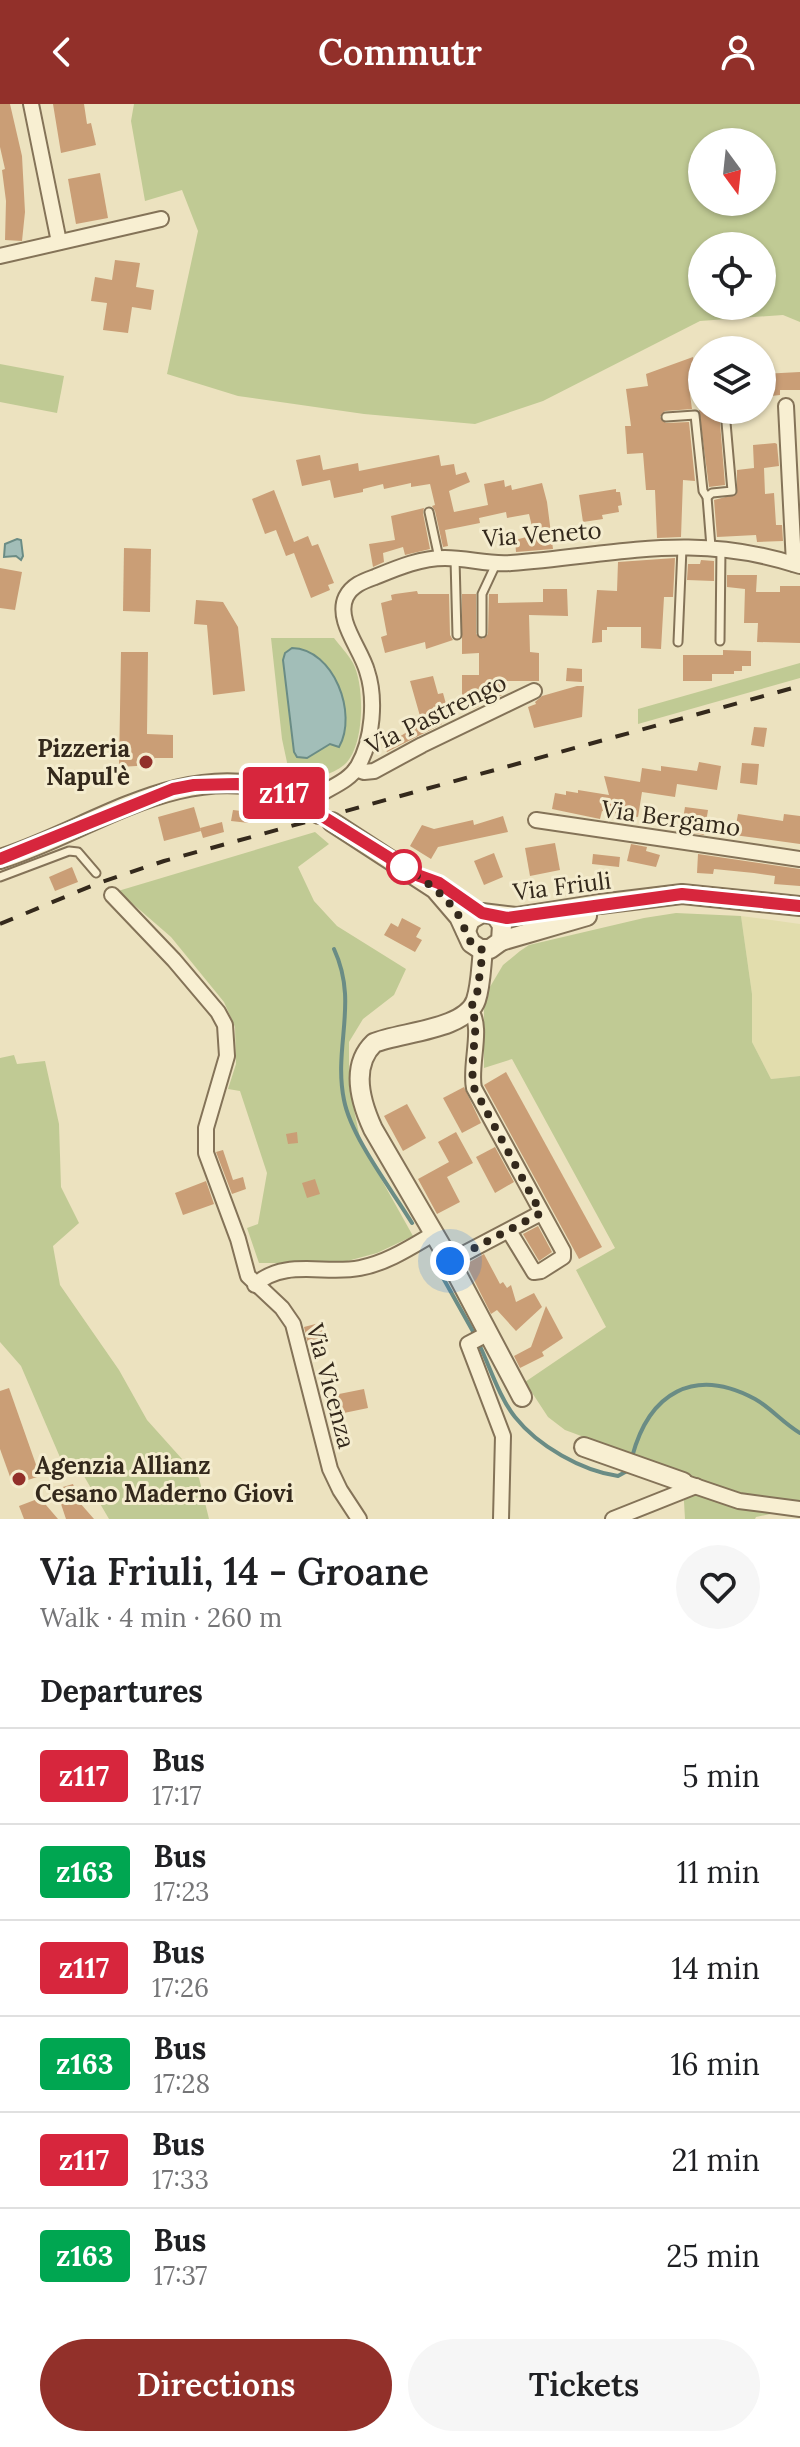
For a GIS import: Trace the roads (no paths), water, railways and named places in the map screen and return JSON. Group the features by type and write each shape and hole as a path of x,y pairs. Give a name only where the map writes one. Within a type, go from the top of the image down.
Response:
{"street":[{"path":"31,104 59,242"},
{"path":"0,256 161,219"},
{"path":"786,406 797,565"},
{"name":"Via Veneto","path":"356,769 366,743 371,692 365,664 345,621 345,599 353,587 363,582 414,563 439,558 496,564 631,548 747,551 797,565"},
{"name":"Via Pastrengo","path":"356,769 367,773 374,771 534,691"},
{"path":"319,814 356,769"},
{"name":"Via Friuli","path":"0,859 152,796 184,787 217,784 261,787 285,793 417,875 450,904 466,931"},
{"name":"Via Bergamo","path":"536,820 800,859"},
{"name":"Via Friuli","path":"417,875 439,883 488,914 516,917 670,895 708,895 800,906"},
{"name":"Via Vicenza","path":"112,895 174,960 218,1012 225,1025 227,1056 206,1128 206,1153 238,1239 248,1276 282,1308 293,1324 330,1469 359,1519"},
{"name":"Via Friuli","path":"501,941 635,900"},
{"path":"488,914 502,925 501,941 493,948 483,950 471,943 466,931 470,920 488,914"},
{"path":"483,950 477,994 470,1010 451,1022 374,1043 361,1067 361,1094 370,1124 450,1261 481,1337 522,1397"},
{"path":"470,1010 476,1021 472,1070 474,1088 564,1256 541,1271 531,1270 509,1231"},
{"path":"450,1261 541,1213"},
{"path":"255,1285 268,1275 286,1269 342,1271 373,1265 435,1233"},
{"path":"481,1337 469,1346 503,1436 501,1519"},
{"path":"584,1447 739,1501 800,1509"},
{"path":"613,1519 689,1484"}],"lane":[{"path":"666,417 695,415 703,491 707,497 716,548 720,641"},
{"path":"707,497 712,493 732,491 726,424"},
{"path":"429,512 439,558"},
{"path":"678,642 682,547"},
{"path":"455,559 457,635"},
{"path":"482,633 482,594 496,564"},
{"path":"0,877 69,851 78,852 96,873"}],"water":[{"path":"21,540 21,560 16,556 4,557 5,544"},
{"path":"292,648 307,651 320,659 330,671 344,701 346,718 339,747 330,744 307,758 297,757 294,752 283,660 285,653"}],"waterway":[{"path":"334,949 345,988 341,1080 348,1115 363,1146 412,1223"},
{"path":"433,1260 475,1335"},
{"path":"479,1344 509,1409 536,1438 562,1456 590,1469 618,1476 627,1471"},
{"path":"632,1457 650,1416 662,1402 694,1386 733,1389 755,1399 800,1433"}],"railway":[{"path":"0,924 96,884 164,861 800,686"}],"place":[{"name":"Pizzeria Napul'è","path":"146,762"},
{"name":"Agenzia Allianz Cesano Maderno Giovi","path":"19,1479"}]}
